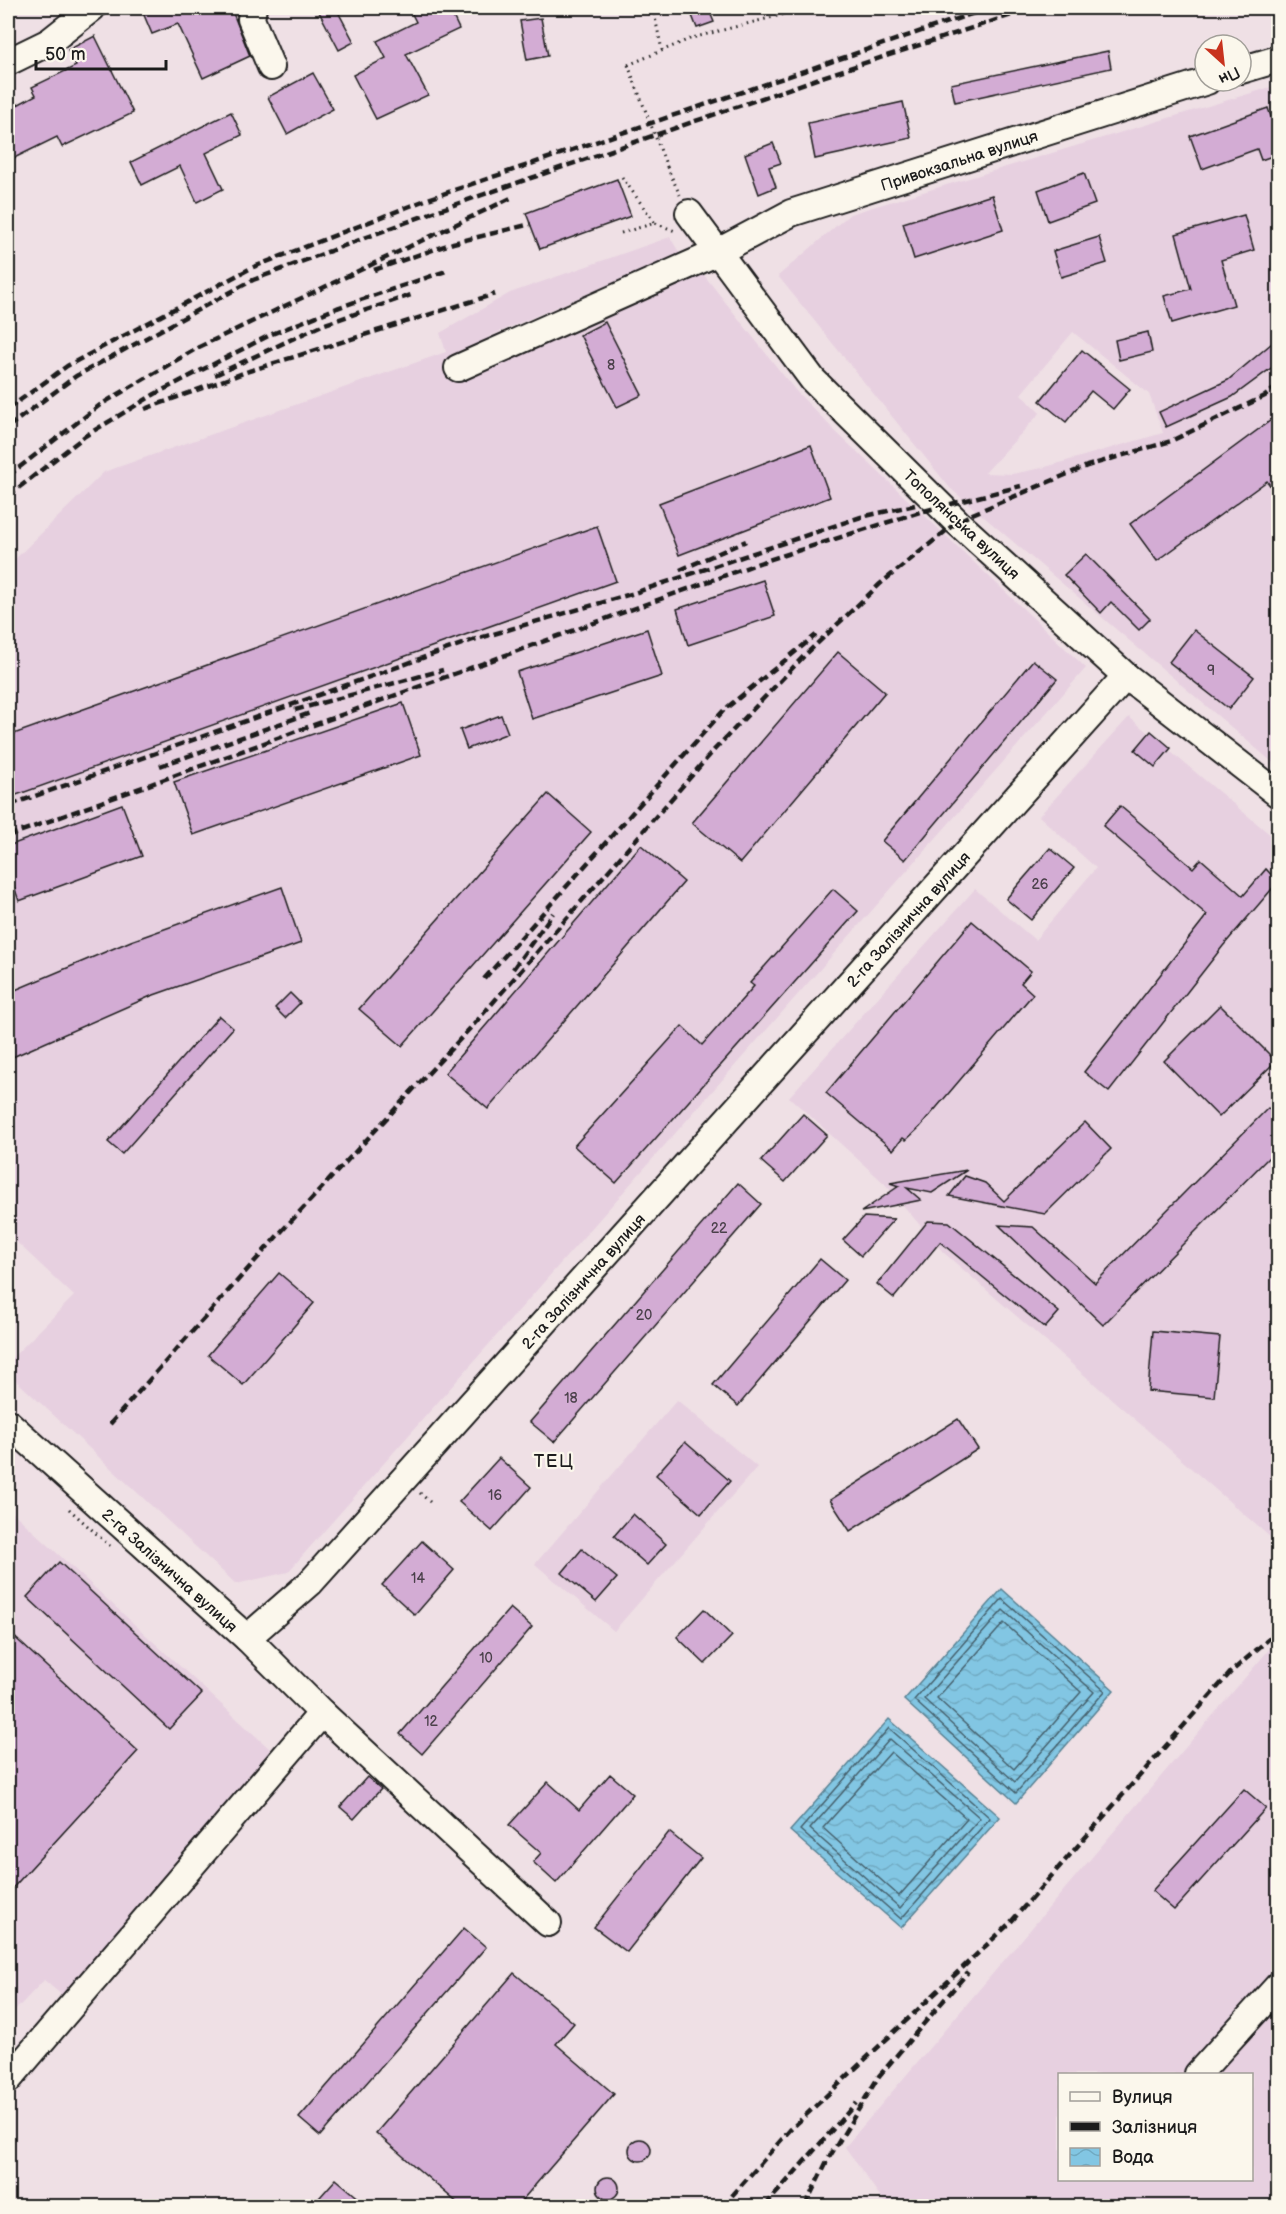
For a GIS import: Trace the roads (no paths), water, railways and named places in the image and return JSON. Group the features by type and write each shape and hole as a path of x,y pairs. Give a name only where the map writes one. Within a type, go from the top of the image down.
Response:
{"street":[{"path":"8,62 49,42 92,8"},
{"path":"253,8 251,19 271,67"},
{"path":"1253,66 1278,58"},
{"name":"Привокзальна вулиця","path":"458,368 716,253 791,213 1193,85"},
{"name":"Тополянська вулиця","path":"684,223 716,253 813,380 957,522 1126,676 1278,794"},
{"name":"2-га Залізнична вулиця","path":"8,1423 247,1638 310,1582 1126,676"},
{"path":"247,1638 322,1713 548,1923"},
{"path":"8,2080 322,1713"},
{"path":"1199,2073 1278,1986"}],"water":[{"path":"1002,1589 1114,1690 1016,1803 904,1700"},
{"path":"889,1719 1000,1817 901,1928 790,1831"}],"railway":[{"path":"8,409 67,366 251,268 428,199 989,8"},
{"path":"8,427 76,376 253,280 439,210 834,73 1033,8"},
{"path":"8,476 100,405 199,347 511,198"},
{"path":"374,270 453,243 531,224"},
{"path":"8,496 85,436 155,394 272,334 337,308 446,271"},
{"path":"215,375 322,325 414,294"},
{"path":"145,409 249,371 495,294"},
{"path":"110,1424 279,1234 475,1023 715,749 804,656 880,584 957,522 970,515 1087,466 1171,441 1265,396 1278,386"},
{"path":"8,836 762,562 920,512 1021,486"},
{"path":"10,805 473,640 631,594 861,517 915,505"},
{"path":"680,570 746,541"},
{"path":"484,979 724,710 816,635"},
{"path":"295,710 443,670"},
{"path":"160,766 310,713"},
{"path":"513,969 553,913"},
{"path":"723,2206 790,2130 1009,1924 1231,1672 1278,1631"},
{"path":"805,2206 827,2161 879,2076 968,1972"},
{"path":"765,2206 856,2103"}],"district":[{"name":"ТЕЦ","path":"554,1461"}]}
